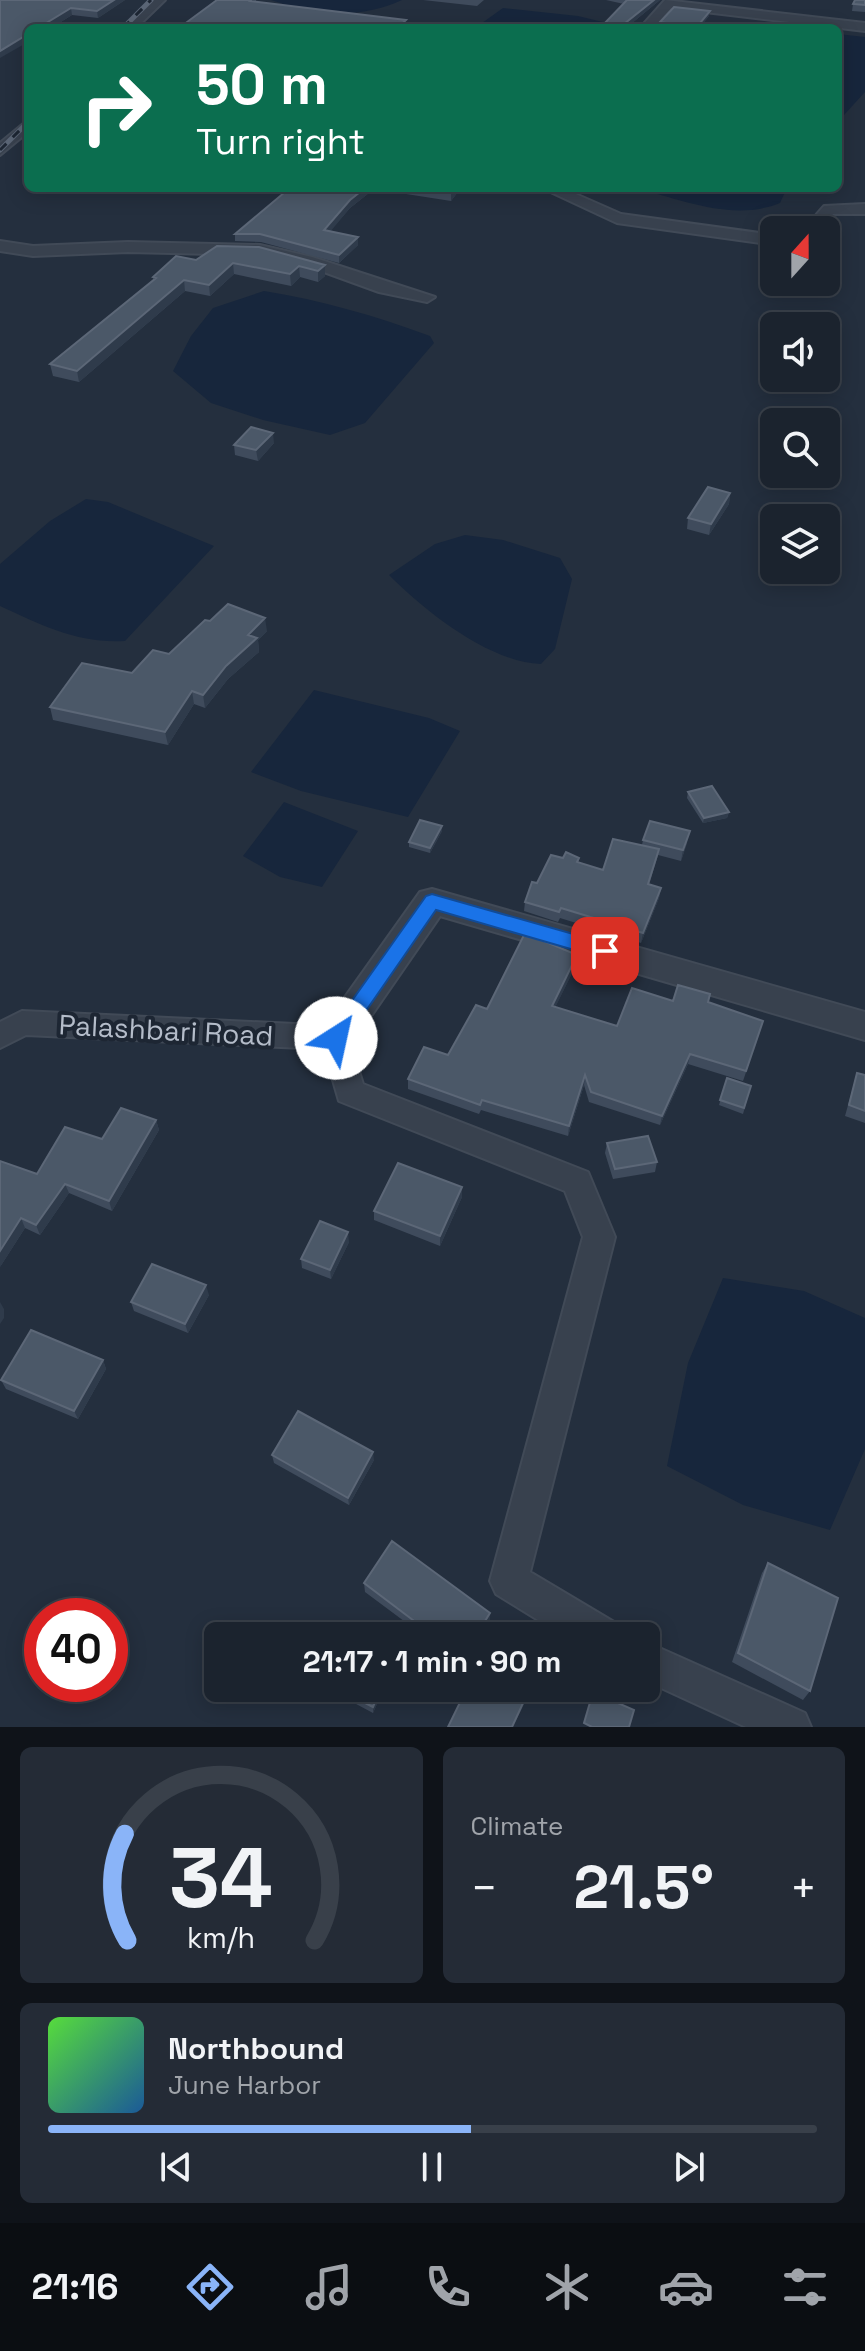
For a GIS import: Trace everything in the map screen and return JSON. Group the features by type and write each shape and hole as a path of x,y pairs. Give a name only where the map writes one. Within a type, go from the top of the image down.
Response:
{"street":[{"path":"133,24 159,0"},
{"path":"650,24 669,2 841,24"},
{"path":"842,24 865,27"},
{"path":"0,151 24,128"},
{"path":"559,192 617,218 760,238"},
{"path":"823,216 829,209 865,209"},
{"path":"0,246 33,251 128,247 260,250 306,260 385,288 427,297"},
{"path":"577,1622 509,1581 599,1237 577,1182 350,1092 336,1038 432,901 865,1026"},
{"name":"Palashbari Road","path":"0,1036 22,1023 336,1038"},
{"path":"660,1667 791,1727"}],"water":[{"path":"271,0 402,0 369,11 336,13"},
{"path":"503,8 578,16 611,24 481,24"},
{"path":"842,34 865,37 865,92 844,115"},
{"path":"650,192 785,192 780,203 762,208 726,210"},
{"path":"264,291 369,315 430,336 434,343 365,423 330,435 263,420 211,403 173,371 191,336 213,308"},
{"path":"86,499 108,502 214,546 125,641 76,636 0,606 0,564 50,521"},
{"path":"465,535 503,540 560,558 572,579 555,649 541,664 501,654 459,633 389,575 435,544"},
{"path":"314,690 429,718 460,731 408,817 301,791 251,772"},
{"path":"284,802 358,831 322,887 280,877 243,856"},
{"path":"723,1278 804,1291 865,1318 865,1449 830,1530 743,1505 667,1466 688,1363"}],"building":[{"path":"0,0 114,0 97,11 71,8 45,24 24,24 24,36 0,51"},
{"path":"217,0 251,0 406,20 402,24 184,24"},
{"path":"627,0 654,0 624,24 604,24"},
{"path":"855,0 865,0 865,5 853,4"},
{"path":"674,7 710,11 699,24 660,22"},
{"path":"285,192 360,192 324,230 358,237 339,255 260,234 235,234"},
{"path":"217,246 259,247 325,265 318,271 299,266 290,274 233,263 209,285 184,280 77,371 50,364 156,278 153,277 176,256 196,260"},
{"path":"251,427 273,433 256,450 234,445"},
{"path":"708,487 730,493 711,524 688,518"},
{"path":"228,604 265,618 248,635 257,638 226,666 203,695 192,691 165,732 50,707 82,663 132,673 153,650 169,654 205,620 210,621"},
{"path":"712,786 729,812 704,818 688,792"},
{"path":"420,820 442,826 430,848 409,842"},
{"path":"650,821 690,831 683,850 643,840"},
{"path":"613,839 659,849 648,884 661,888 643,933 561,908 559,912 525,902 532,882 537,883 551,855 563,858 566,852 579,858 577,862 603,870"},
{"path":"525,933 577,955 552,1006 617,1026 632,988 673,1001 678,985 710,994 708,1002 763,1021 746,1071 690,1054 662,1116 591,1092 585,1075 569,1126 482,1100 480,1105 408,1079 424,1047 448,1055 476,1005 487,1009"},
{"path":"857,1073 865,1075 865,1111 849,1105"},
{"path":"727,1078 751,1086 744,1108 720,1100"},
{"path":"121,1108 156,1120 109,1201 65,1184 36,1225 21,1218 0,1251 0,1161 37,1174 65,1127 102,1139"},
{"path":"648,1136 657,1162 615,1169 607,1143"},
{"path":"398,1163 462,1187 440,1236 374,1211"},
{"path":"320,1221 348,1232 330,1270 301,1259"},
{"path":"152,1264 206,1285 185,1324 131,1302"},
{"path":"31,1330 103,1360 74,1411 1,1380"},
{"path":"298,1411 373,1452 348,1498 272,1455"},
{"path":"392,1541 490,1613 484,1622 416,1622 364,1583"},
{"path":"768,1563 838,1598 810,1691 738,1653"},
{"path":"460,1702 524,1702 512,1727 448,1727"},
{"path":"590,1702 616,1702 634,1710 629,1727 592,1727 584,1723"}],"railway":[{"path":"127,24 151,0"},
{"path":"0,150 24,126"}],"route":[{"path":"336,1038 432,901 605,951"}]}
